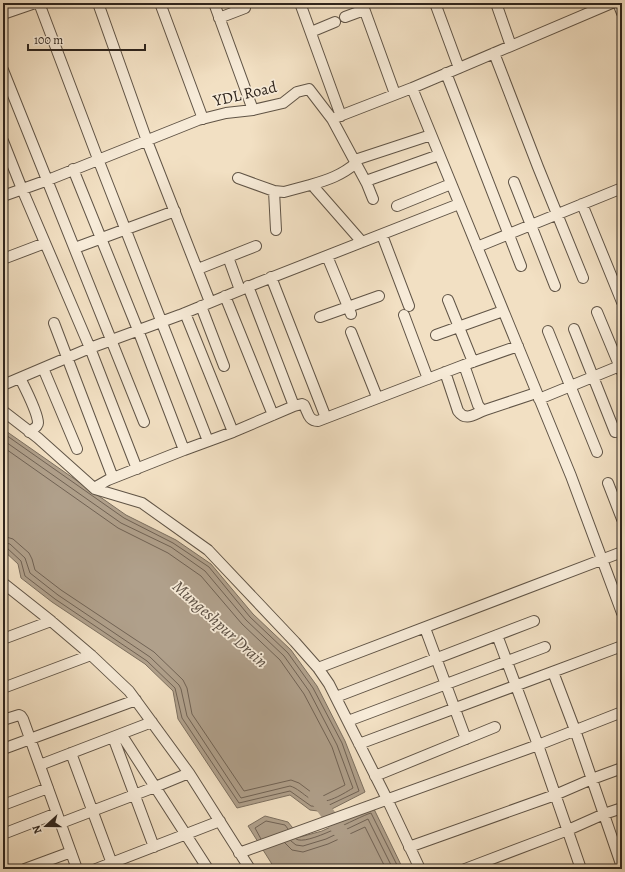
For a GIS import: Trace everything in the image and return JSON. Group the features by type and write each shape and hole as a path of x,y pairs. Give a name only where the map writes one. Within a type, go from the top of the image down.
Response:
{"street":[{"path":"3,14 35,3"},
{"path":"39,3 160,322 208,441"},
{"path":"98,3 147,141 210,302"},
{"path":"160,3 203,119"},
{"path":"214,3 253,110"},
{"path":"300,3 337,117 355,161 366,181 373,199"},
{"path":"435,3 458,68"},
{"path":"496,3 511,46"},
{"path":"337,117 412,88 612,3"},
{"path":"618,3 622,13"},
{"path":"345,17 363,6 395,94"},
{"path":"219,18 245,8"},
{"path":"310,32 336,22"},
{"path":"494,53 583,278"},
{"path":"3,70 144,422"},
{"path":"446,73 521,266"},
{"path":"412,88 518,346 576,491 622,613"},
{"name":"YDL Road","path":"3,196 48,180 98,159 203,119 226,113 253,110 283,103 297,92 310,89 337,117"},
{"path":"238,178 274,191 284,192 331,179 347,170 355,161 431,135"},
{"path":"3,140 22,189 90,348 137,469"},
{"path":"366,181 439,155"},
{"path":"73,169 138,330 184,450"},
{"path":"514,182 555,286"},
{"path":"397,206 451,184"},
{"path":"310,185 313,186 329,203 362,242"},
{"path":"477,247 622,188"},
{"path":"274,191 276,230"},
{"path":"3,385 90,348 184,313 459,204"},
{"path":"582,204 622,302"},
{"path":"75,248 175,211"},
{"path":"382,234 409,306"},
{"path":"3,260 45,243"},
{"path":"198,269 256,246"},
{"path":"327,256 349,310"},
{"path":"228,257 244,288 294,406"},
{"path":"272,277 326,418"},
{"path":"225,296 272,415"},
{"path":"320,317 349,310 379,296"},
{"path":"448,300 459,327 478,405 480,408 485,410"},
{"path":"200,306 224,366"},
{"path":"436,335 503,311"},
{"path":"444,372 458,411 462,416 466,417 485,410 569,387 621,368 597,312"},
{"path":"184,313 233,432"},
{"path":"404,316 428,379"},
{"path":"54,323 113,478"},
{"path":"574,329 615,432"},
{"path":"548,331 569,387 597,452"},
{"path":"351,332 377,397"},
{"path":"94,488 113,478 233,432 294,406 304,404 309,418 313,421 318,421 377,397 518,346"},
{"path":"43,368 77,450"},
{"path":"20,378 38,423 37,426 30,432"},
{"path":"3,411 30,432 94,488 142,503 208,550 318,668 336,697 375,776 382,800 420,869"},
{"path":"608,484 622,519"},
{"path":"318,668 622,552"},
{"path":"3,583 91,655 129,691 189,773 250,869"},
{"path":"3,639 51,621"},
{"path":"336,697 534,621"},
{"path":"425,628 466,739"},
{"path":"497,635 538,745 581,869"},
{"path":"348,721 506,660 545,647"},
{"path":"359,744 553,672 621,650"},
{"path":"3,688 91,655"},
{"path":"553,672 575,730 622,867"},
{"path":"3,749 136,700"},
{"path":"239,853 382,800 538,745 622,712"},
{"path":"3,720 21,716 31,739 77,869"},
{"path":"40,765 152,722"},
{"path":"375,776 495,727"},
{"path":"117,735 155,787 208,869"},
{"path":"117,735 135,795 154,847"},
{"path":"71,753 113,866"},
{"path":"409,847 555,795 622,768"},
{"path":"3,834 59,818 93,812 189,773"},
{"path":"3,805 48,788"},
{"path":"465,869 622,808"},
{"path":"96,869 113,866 154,847 220,821"},
{"path":"25,869 71,852"}],"water":[{"path":"3,429 126,515 176,540 211,564 253,614 291,650 317,686 345,741 365,792 326,812 310,810 290,795 237,808 178,719 173,691 145,664 52,602 21,578 18,564 3,550"},
{"path":"373,807 403,869 275,869 248,826 265,816 288,822 300,837 322,831"}],"waterway":[{"name":"Mungeshpur Drain","path":"315,796 350,845 360,869"}]}
